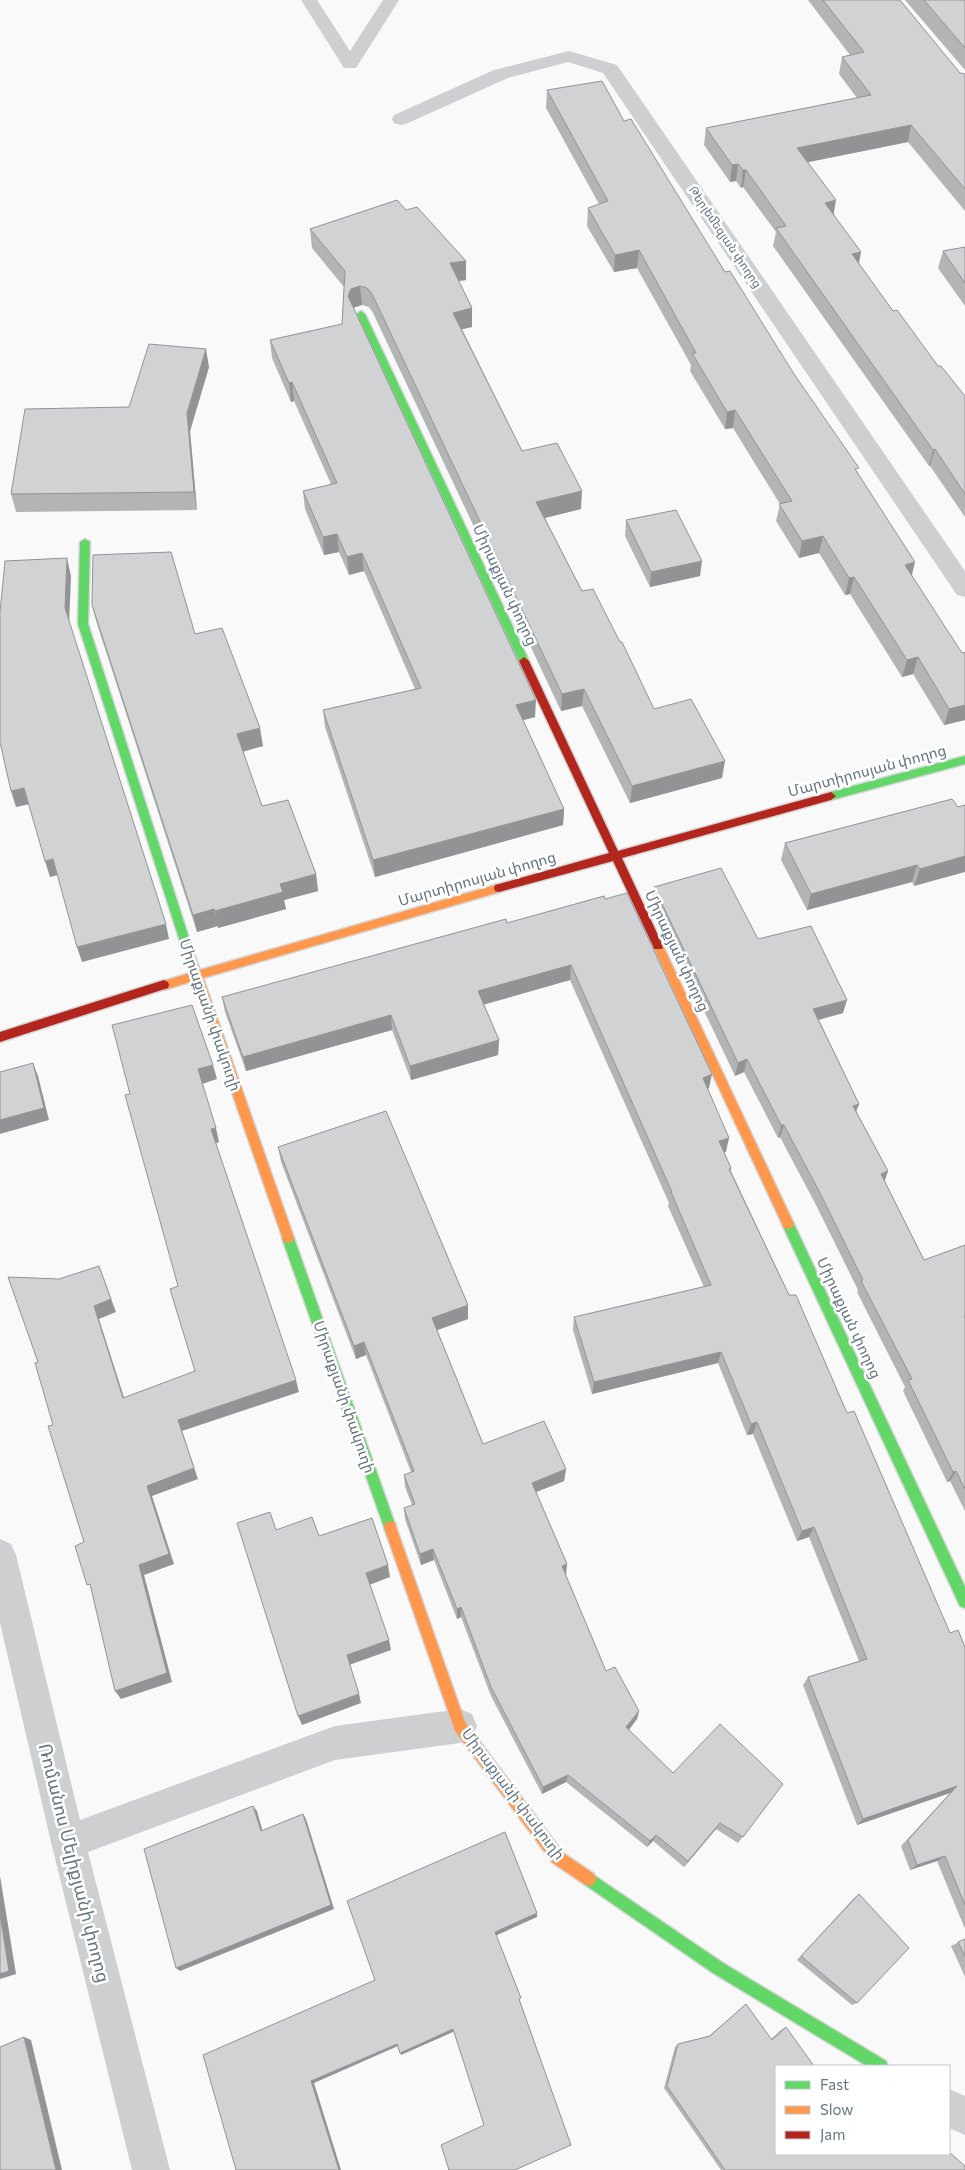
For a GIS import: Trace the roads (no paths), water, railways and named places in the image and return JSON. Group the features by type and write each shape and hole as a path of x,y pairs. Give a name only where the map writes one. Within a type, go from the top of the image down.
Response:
{"street":[{"name":"Թերլեմեզյան փողոց","path":"401,119 501,74 569,56 610,69 965,589"},
{"name":"Միրաքյան փողոց","path":"361,314 965,1601"},
{"name":"Միրաքյանի փակուղի","path":"84,542 83,624 196,975 460,1726 558,1858 718,1968 879,2065"},
{"name":"Մարտիրոսյան փողոց","path":"0,1037 196,975 616,855 965,760"},
{"name":"Ռոմանոս Մելիքյանի փողոց","path":"0,1555 68,1842 150,2170"},
{"path":"68,1842 335,1743 460,1726"},
{"path":"950,2108 965,2117"}],"lane":[{"path":"309,0 350,64 390,0"}]}
